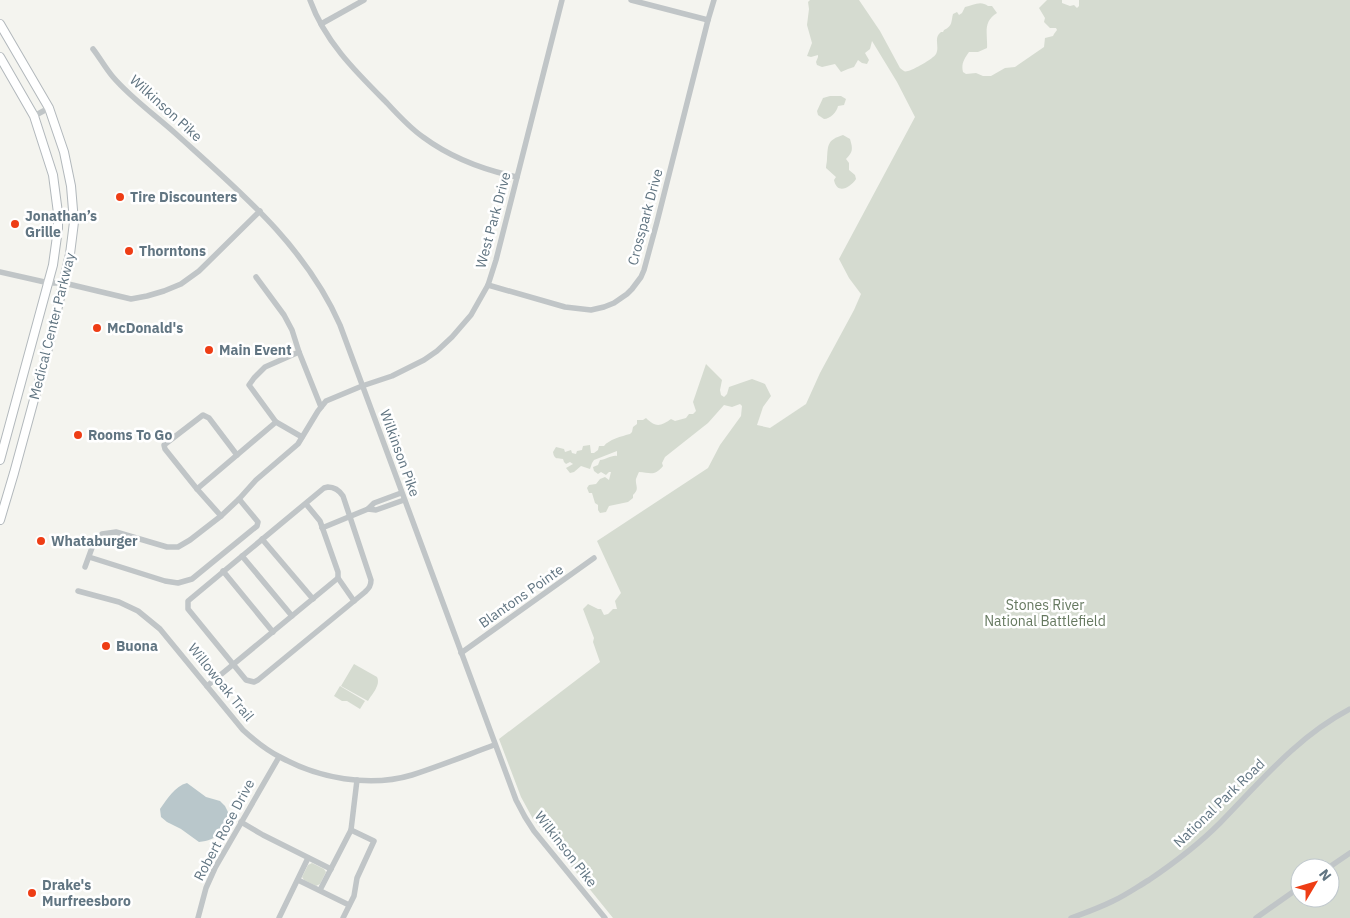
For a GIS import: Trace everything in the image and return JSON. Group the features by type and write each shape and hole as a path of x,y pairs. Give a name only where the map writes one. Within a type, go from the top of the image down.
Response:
{"main road":[{"name":"Medical Center Parkway","path":"0,24 49,108 64,152 71,186 74,222 64,283 34,400 0,520"},
{"name":"Medical Center Parkway","path":"0,57 34,116 54,175 58,213 57,236 49,283 0,460"}],"street":[{"path":"310,0 315,14 348,64 422,137 462,160 517,178"},
{"path":"321,24 364,0"},
{"name":"West Park Drive","path":"321,407 326,401 392,376 437,352 466,322 476,308 488,285 496,260 562,0"},
{"path":"631,0 708,20"},
{"name":"Crosspark Drive","path":"488,285 558,305 590,310 614,303 632,289 644,270 714,0"},
{"name":"Wilkinson Pike","path":"93,49 113,77 260,211 283,236 327,297 340,325 494,745 516,800 529,824 605,918"},
{"path":"34,116 49,108"},
{"path":"0,272 49,283 64,283 131,298 147,296 181,284 198,271 260,211"},
{"path":"85,567 93,545 102,534 116,532 167,547 178,547 190,540 221,516 256,480 298,444 321,407 292,330 284,315 256,278"},
{"path":"299,352 265,367 249,385 276,422 302,437"},
{"path":"221,516 165,450 164,445 204,415 209,418 237,455"},
{"path":"197,489 276,422"},
{"path":"332,487 340,491 372,580 369,588 354,601 254,682 246,680 190,612 188,605 190,598 306,504 324,488 332,487"},
{"path":"322,528 368,509 374,503 401,493"},
{"path":"89,558 165,581 178,583 192,579 256,526 258,522 239,499"},
{"path":"368,509 376,510 404,500"},
{"path":"306,504 316,516 322,528 338,572 338,578 354,601"},
{"path":"262,539 314,599"},
{"path":"242,556 292,616"},
{"name":"Blantons Pointe","path":"461,653 594,558"},
{"path":"223,572 273,632"},
{"path":"206,686 338,578"},
{"name":"Willowoak Trail","path":"78,591 118,602 138,611 160,629 243,730 279,757 298,766 322,774 357,780 381,780 411,775 494,745"},
{"name":"National Park Road","path":"1071,918 1098,909 1116,900 1184,856 1220,824 1280,759 1326,723 1350,709"},
{"name":"Robert Rose Drive","path":"198,918 210,877 279,757"},
{"path":"320,890 351,830 357,780"},
{"path":"241,822 331,869"},
{"path":"343,918 354,896 357,878 374,841 351,830"},
{"path":"279,918 308,858"},
{"path":"298,880 350,905"},
{"path":"1256,918 1290,895"}],"green space":[{"name":"Stones River National Battlefield","path":"810,0 859,0 880,31 900,68 906,71 923,64 936,54 937,37 950,25 953,14 957,12 959,15 965,7 977,4 983,3 992,6 997,13 989,20 987,48 978,52 969,52 962,66 963,72 966,74 976,73 983,76 991,76 1005,68 1015,67 1044,47 1045,38 1053,36 1057,30 1056,28 1050,28 1044,22 1045,18 1039,8 1047,0 1062,0 1062,3 1070,6 1074,5 1077,8 1079,0 1350,0 1350,918 613,918 533,819 521,797 499,739 600,662 593,642 594,638 583,609 588,604 601,609 604,615 608,614 613,609 617,609 615,601 621,593 597,541 708,468 720,445 741,416 742,406 740,404 732,407 724,405 708,423 665,457 662,463 663,466 658,471 652,473 639,472 636,479 637,489 633,498 628,502 609,506 606,512 600,513 592,493 589,493 587,488 589,485 596,484 605,477 609,480 611,472 606,475 601,472 598,474 594,471 593,467 598,465 600,460 617,456 617,451 594,460 590,469 581,466 570,473 566,468 573,464 570,462 566,464 563,459 555,457 553,452 556,447 564,449 565,452 571,450 572,453 576,454 577,451 582,450 583,446 590,445 591,453 594,453 598,450 599,446 604,446 612,440 630,434 633,427 637,424 637,420 646,418 658,425 671,419 675,421 686,418 689,414 693,414 696,411 693,402 706,364 722,380 720,390 721,395 724,397 729,387 752,379 765,384 771,396 763,407 757,425 770,428 806,404 861,294 849,278 839,259 915,117 897,82 872,41 870,49 865,53 869,60 867,64 858,60 854,67 841,72 835,64 822,67 817,65 818,55 807,56 812,43 807,25 808,2"},
{"path":"841,96 846,99 844,105 838,106 833,115 824,119 818,115 817,111 823,98"},
{"path":"843,135 850,139 852,145 852,150 846,159 849,163 849,170 855,175 856,179 847,187 841,189 836,185 834,180 836,177 826,167 829,144 834,139"},
{"path":"354,664 377,677 377,686 368,701 341,686"},
{"path":"340,686 365,701 360,709 334,696"},
{"path":"312,863 326,872 320,884 316,886 302,877 308,865"}],"shaded area":[{"path":"187,783 206,797 220,801 229,814 222,830 211,839 199,842 161,817 160,809 168,797 179,787"}],"place":[{"name":"Tire Discounters","path":"120,197"},
{"name":"Jonathan’s Grille","path":"15,224"},
{"name":"Thorntons","path":"129,251"},
{"name":"McDonald's","path":"97,328"},
{"name":"Main Event","path":"209,350"},
{"name":"Rooms To Go","path":"78,435"},
{"name":"Whataburger","path":"41,541"},
{"name":"Buona","path":"106,646"},
{"name":"Drake's Murfreesboro","path":"32,893"}]}
